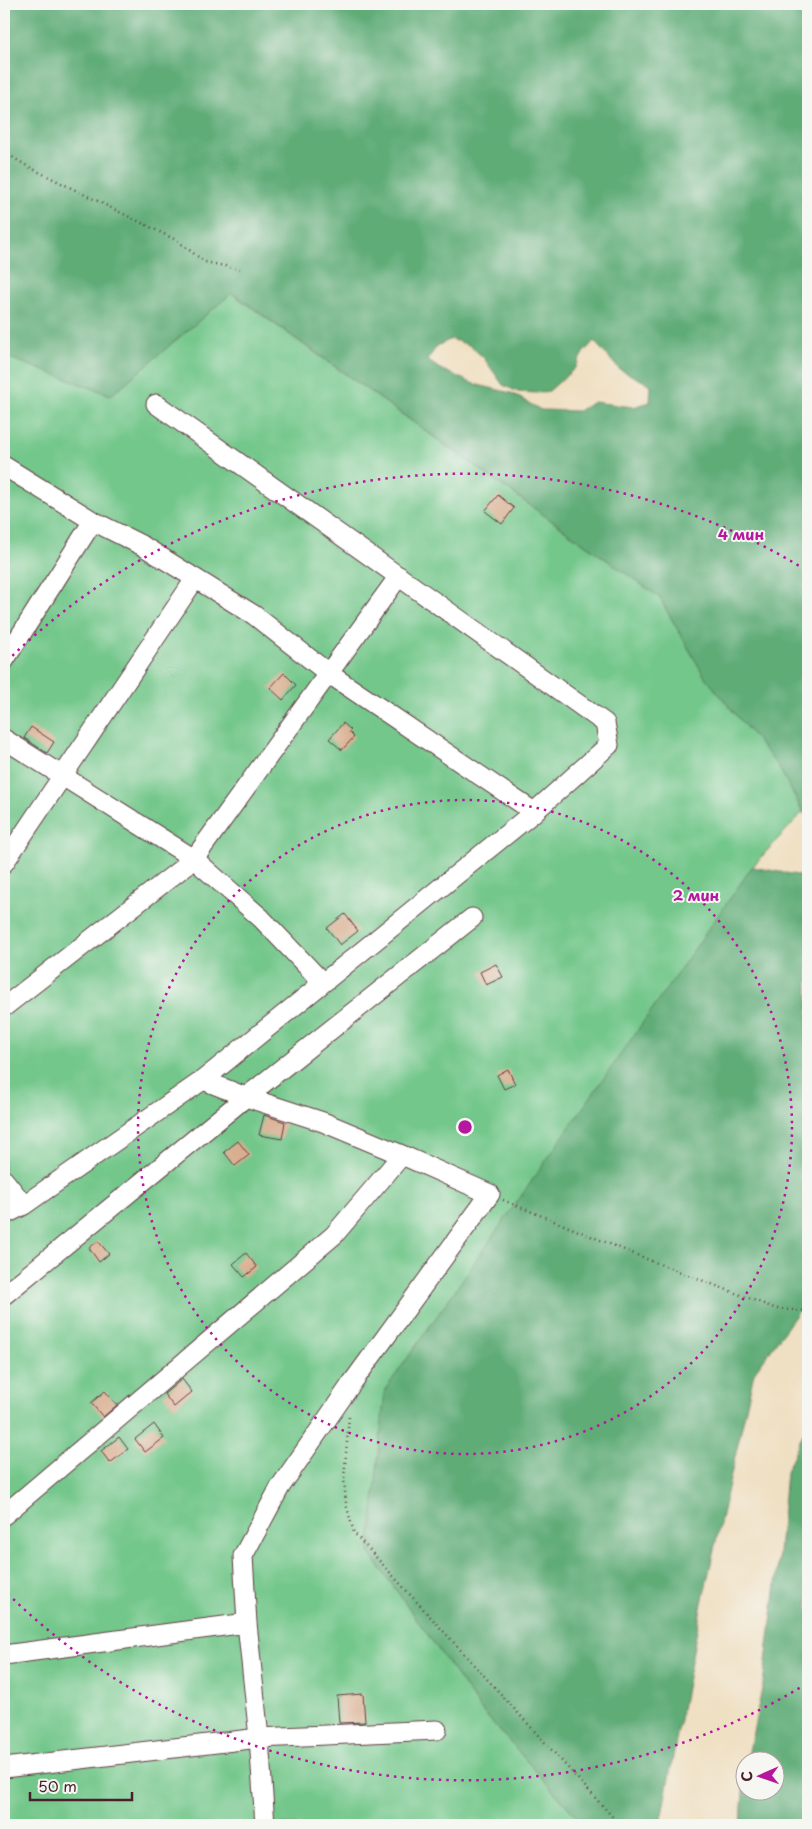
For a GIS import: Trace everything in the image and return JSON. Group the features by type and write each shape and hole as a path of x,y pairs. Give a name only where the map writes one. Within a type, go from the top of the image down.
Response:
{"street":[{"path":"4,1215 24,1206 203,1080 534,812 609,745 605,723 156,404"},
{"path":"4,466 93,521 143,546 254,615 328,673 534,812"},
{"path":"4,661 93,521"},
{"path":"4,1007 194,858 399,576"},
{"path":"4,863 196,579"},
{"path":"4,739 194,858 261,918 322,982"},
{"path":"4,1295 246,1097 472,918"},
{"path":"203,1080 246,1097 322,1122 490,1194 352,1383 280,1487 243,1556 265,1825"},
{"path":"4,1515 334,1235 402,1155"},
{"path":"4,1180 24,1206"},
{"path":"4,1655 247,1623"},
{"path":"4,1768 259,1738 437,1730"}],"path":[{"path":"4,152 27,166 176,240 205,262 240,269"},
{"path":"490,1194 650,1260 777,1308 808,1311"},
{"path":"350,1411 344,1478 346,1504 354,1533 620,1825"}],"green space":[{"path":"4,4 808,4 808,820 778,766 705,677 659,597 232,293 111,395 4,356","holes":["451,339 469,345 483,357 503,385 518,392 537,393 549,391 575,368 583,353 594,341 619,369 651,385 650,402 633,407 594,402 578,411 541,410 511,393 474,384 440,369 427,360 437,346"]},
{"path":"231,293 659,597 705,677 778,766 803,812 752,867 369,1552 482,1711 584,1825 4,1825 4,356 111,395"},
{"path":"752,867 808,877 808,1298 754,1373 702,1603 660,1825 584,1825 482,1711 369,1552 385,1390"},
{"path":"808,1422 808,1825 741,1825 742,1802 784,1802 784,1752 749,1752 763,1684 777,1576 786,1472"}],"building":[{"path":"498,495 514,508 502,524 485,511"},
{"path":"284,673 296,685 283,700 270,688"},
{"path":"343,723 351,730 349,732 354,737 342,750 329,739"},
{"path":"31,727 54,742 47,753 24,738"},
{"path":"345,914 358,931 340,945 327,928"},
{"path":"496,964 503,977 486,985 480,972"},
{"path":"508,1069 515,1084 504,1089 497,1075"},
{"path":"264,1115 285,1122 282,1139 259,1135"},
{"path":"238,1141 249,1155 235,1166 224,1152"},
{"path":"98,1241 109,1254 99,1262 89,1248"},
{"path":"246,1253 257,1267 244,1277 233,1264"},
{"path":"182,1379 192,1392 174,1407 164,1394"},
{"path":"105,1391 117,1405 103,1417 91,1403"},
{"path":"154,1424 164,1438 145,1452 135,1439"},
{"path":"119,1437 128,1449 110,1463 101,1451"},
{"path":"363,1694 365,1722 339,1723 337,1696"}]}
